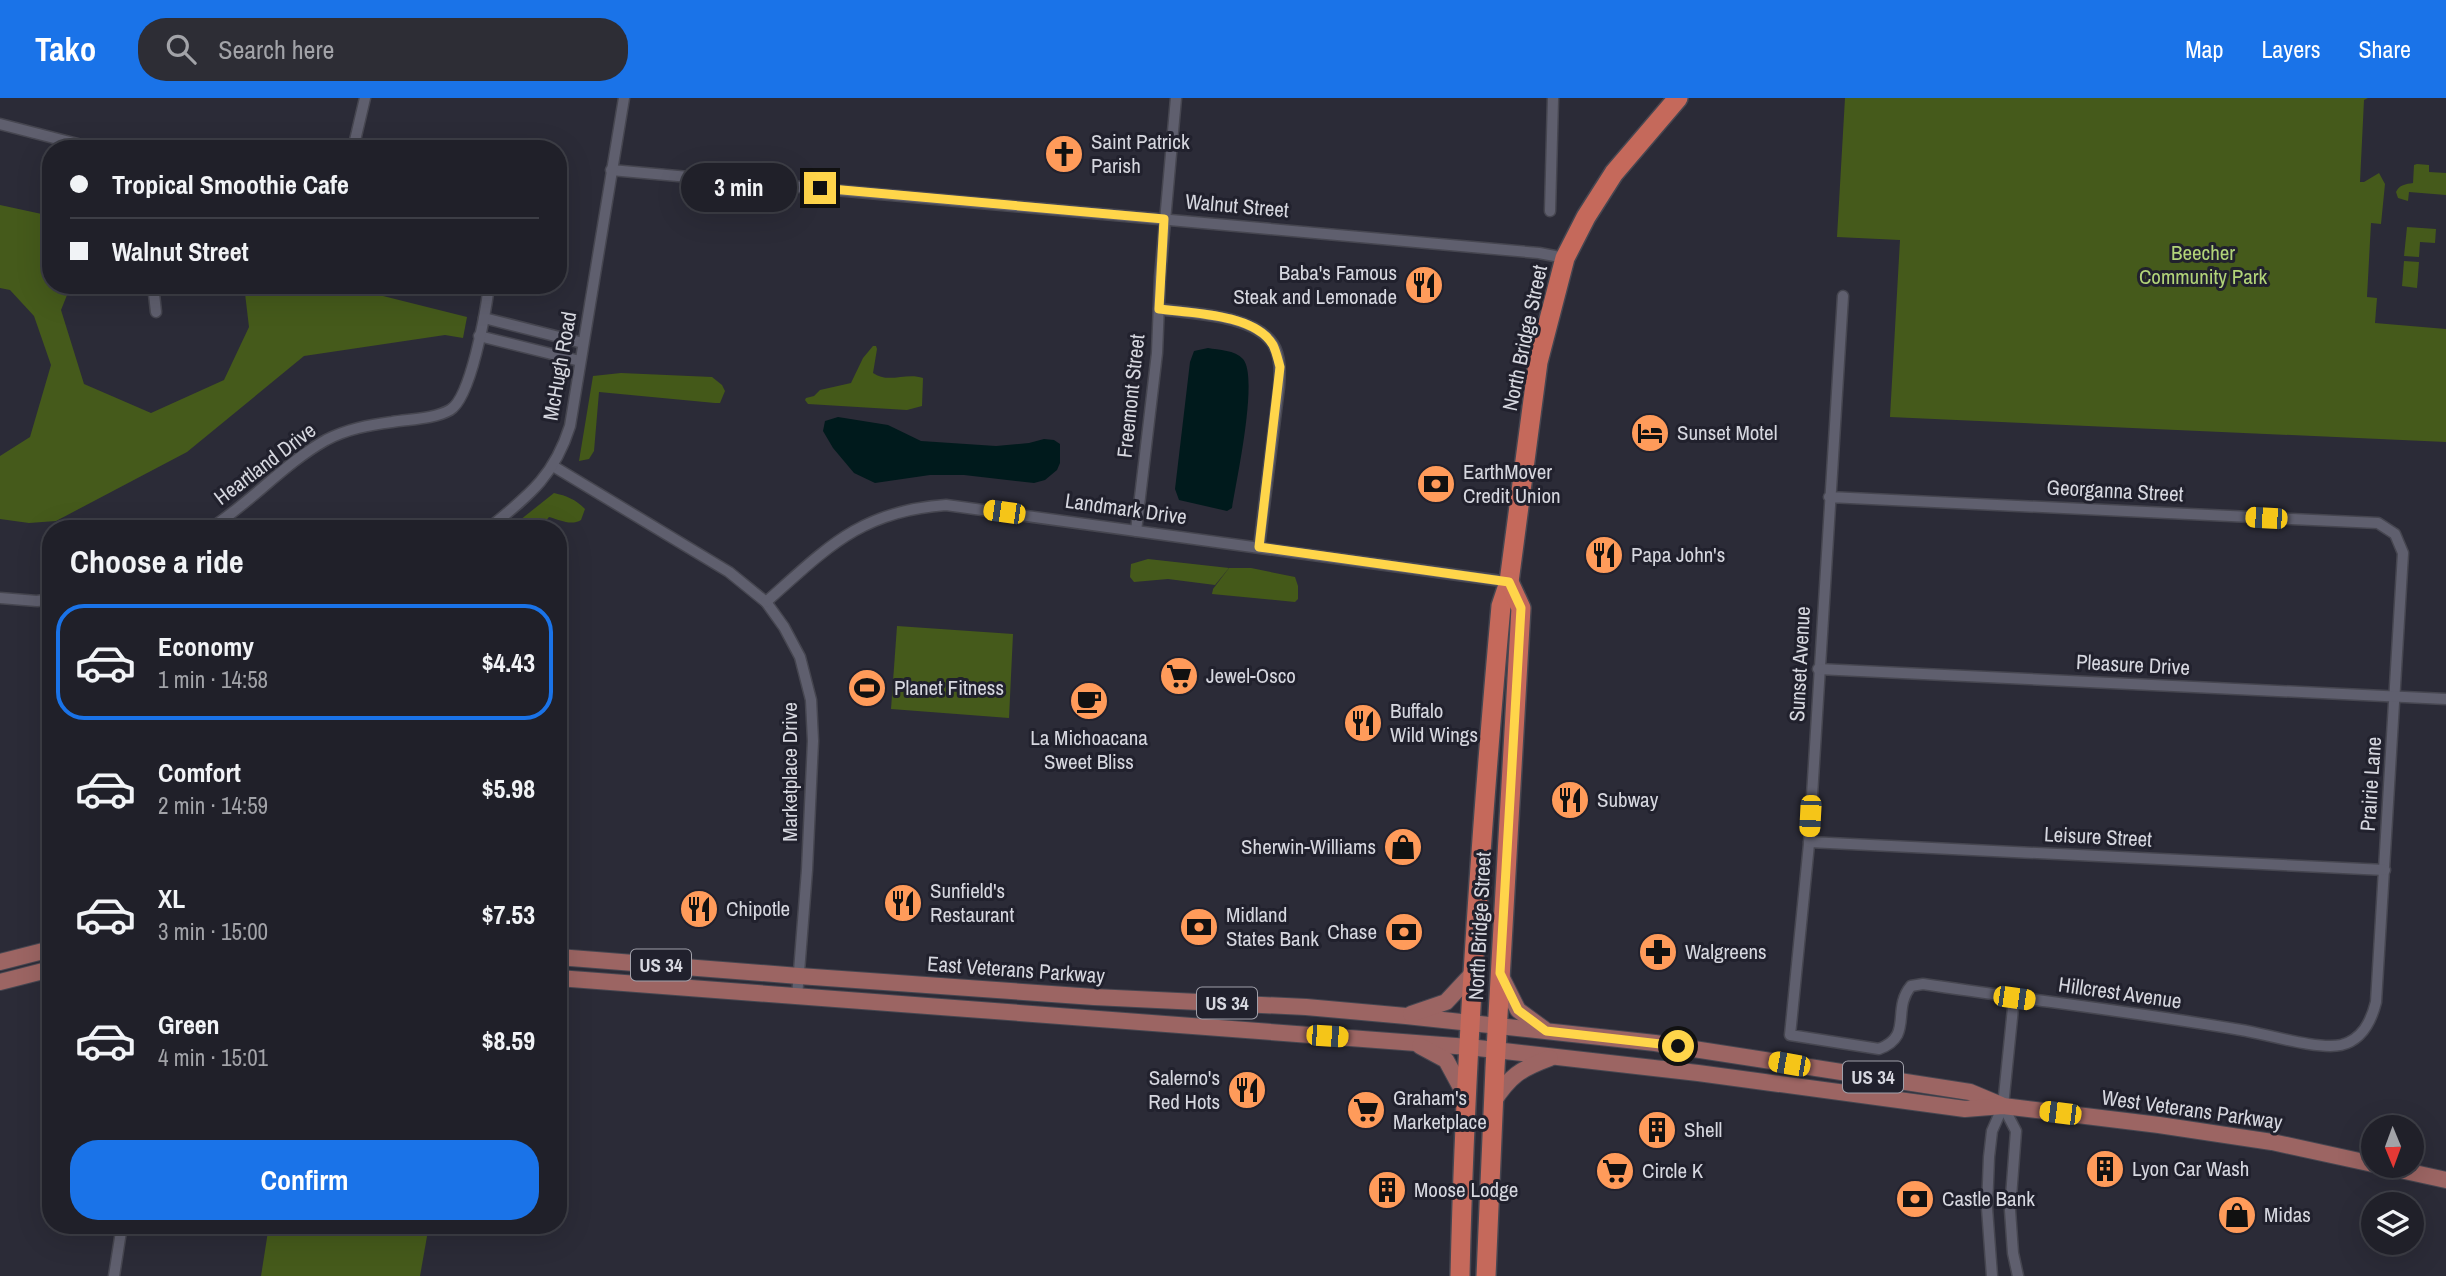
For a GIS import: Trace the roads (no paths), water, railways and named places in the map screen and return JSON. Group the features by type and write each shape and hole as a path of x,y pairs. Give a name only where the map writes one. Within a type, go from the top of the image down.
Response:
{"highway":[{"name":"North Bridge Street","path":"1460,1276 1469,1047 1485,784 1501,606 1509,582 1538,362 1565,258 1586,217 1614,173 1678,98"},
{"name":"North Bridge Street","path":"1486,1276 1497,1025 1521,608 1509,582"}],"main road":[{"path":"0,962 42,951"},
{"name":"East Veterans Parkway","path":"567,958 1094,997 1306,1007 1472,1022"},
{"path":"0,982 42,971"},
{"path":"1406,1016 1446,1002 1474,972"},
{"path":"1500,973 1518,1010 1546,1031"},
{"name":"East Veterans Parkway","path":"567,979 1469,1047"},
{"name":"West Veterans Parkway","path":"1472,1022 1701,1049 1970,1092 2003,1106"},
{"path":"1408,1041 1446,1060 1467,1099"},
{"name":"West Veterans Parkway","path":"1469,1047 1698,1073 1965,1109 2003,1106 2159,1125 2272,1142 2361,1161"},
{"path":"1493,1102 1516,1072 1554,1057"},
{"path":"2424,1175 2446,1180"}],"street":[{"path":"354,140 365,98"},
{"name":"McHugh Road","path":"499,520 532,494 560,455 570,426 624,98"},
{"name":"Freemont Street","path":"1136,531 1157,353 1164,219 1176,98"},
{"path":"1550,211 1553,98"},
{"path":"0,124 62,140"},
{"name":"Walnut Street","path":"611,170 1539,253 1565,258"},
{"path":"154,294 156,312"},
{"name":"Heartland Drive","path":"221,520 313,449 338,434 367,426 439,415 455,407 467,385 488,294"},
{"name":"Sunset Avenue","path":"1790,1035 1809,842 1843,296"},
{"path":"1159,309 1235,319 1256,330 1273,344 1280,377 1259,547"},
{"path":"484,318 583,343"},
{"path":"479,336 580,361"},
{"name":"Marketplace Drive","path":"553,466 729,572 766,602 800,657 813,714 812,800 797,997"},
{"name":"Georganna Street","path":"1829,498 2378,523 2395,534"},
{"name":"Landmark Drive","path":"766,602 851,531 878,518 907,510 947,505 1509,582"},
{"name":"Prairie Lane","path":"2362,1034 2372,1017 2376,1002 2385,870 2403,552 2395,534"},
{"path":"0,598 42,600"},
{"name":"Pleasure Drive","path":"1818,669 2446,699"},
{"name":"Leisure Street","path":"1809,842 2385,870"},
{"name":"Hillcrest Avenue","path":"1790,1035 1879,1049 1891,1045 1898,1035 1903,995 1911,986 1923,984 2240,1030 2321,1045 2341,1045 2362,1034"},
{"path":"1992,1276 1987,1208 1989,1157 1992,1130 2003,1106 2014,998"},
{"path":"2003,1106 2016,1131 2010,1210 2013,1253 2018,1276"},
{"path":"114,1276 121,1234"}],"place":[{"name":"Saint Patrick Parish","path":"1064,154"},
{"name":"Baba's Famous Steak and Lemonade","path":"1424,285"},
{"name":"Sunset Motel","path":"1650,433"},
{"name":"EarthMover Credit Union","path":"1436,484"},
{"name":"Papa John's","path":"1604,555"},
{"name":"Jewel-Osco","path":"1179,676"},
{"name":"Planet Fitness","path":"867,688"},
{"name":"La Michoacana Sweet Bliss","path":"1089,701"},
{"name":"Buffalo Wild Wings","path":"1363,723"},
{"name":"Subway","path":"1570,800"},
{"name":"Sherwin-Williams","path":"1403,847"},
{"name":"Sunfield's Restaurant","path":"903,903"},
{"name":"Chipotle","path":"699,909"},
{"name":"Midland States Bank","path":"1199,927"},
{"name":"Chase","path":"1404,932"},
{"name":"Walgreens","path":"1658,952"},
{"name":"Salerno's Red Hots","path":"1247,1090"},
{"name":"Graham's Marketplace","path":"1366,1110"},
{"name":"Shell","path":"1657,1130"},
{"name":"Lyon Car Wash","path":"2105,1169"},
{"name":"Circle K","path":"1615,1171"},
{"name":"Moose Lodge","path":"1387,1190"},
{"name":"Castle Bank","path":"1915,1199"},
{"name":"Midas","path":"2237,1215"}],"park label":[{"name":"Beecher Community Park","path":"2203,265"}]}
